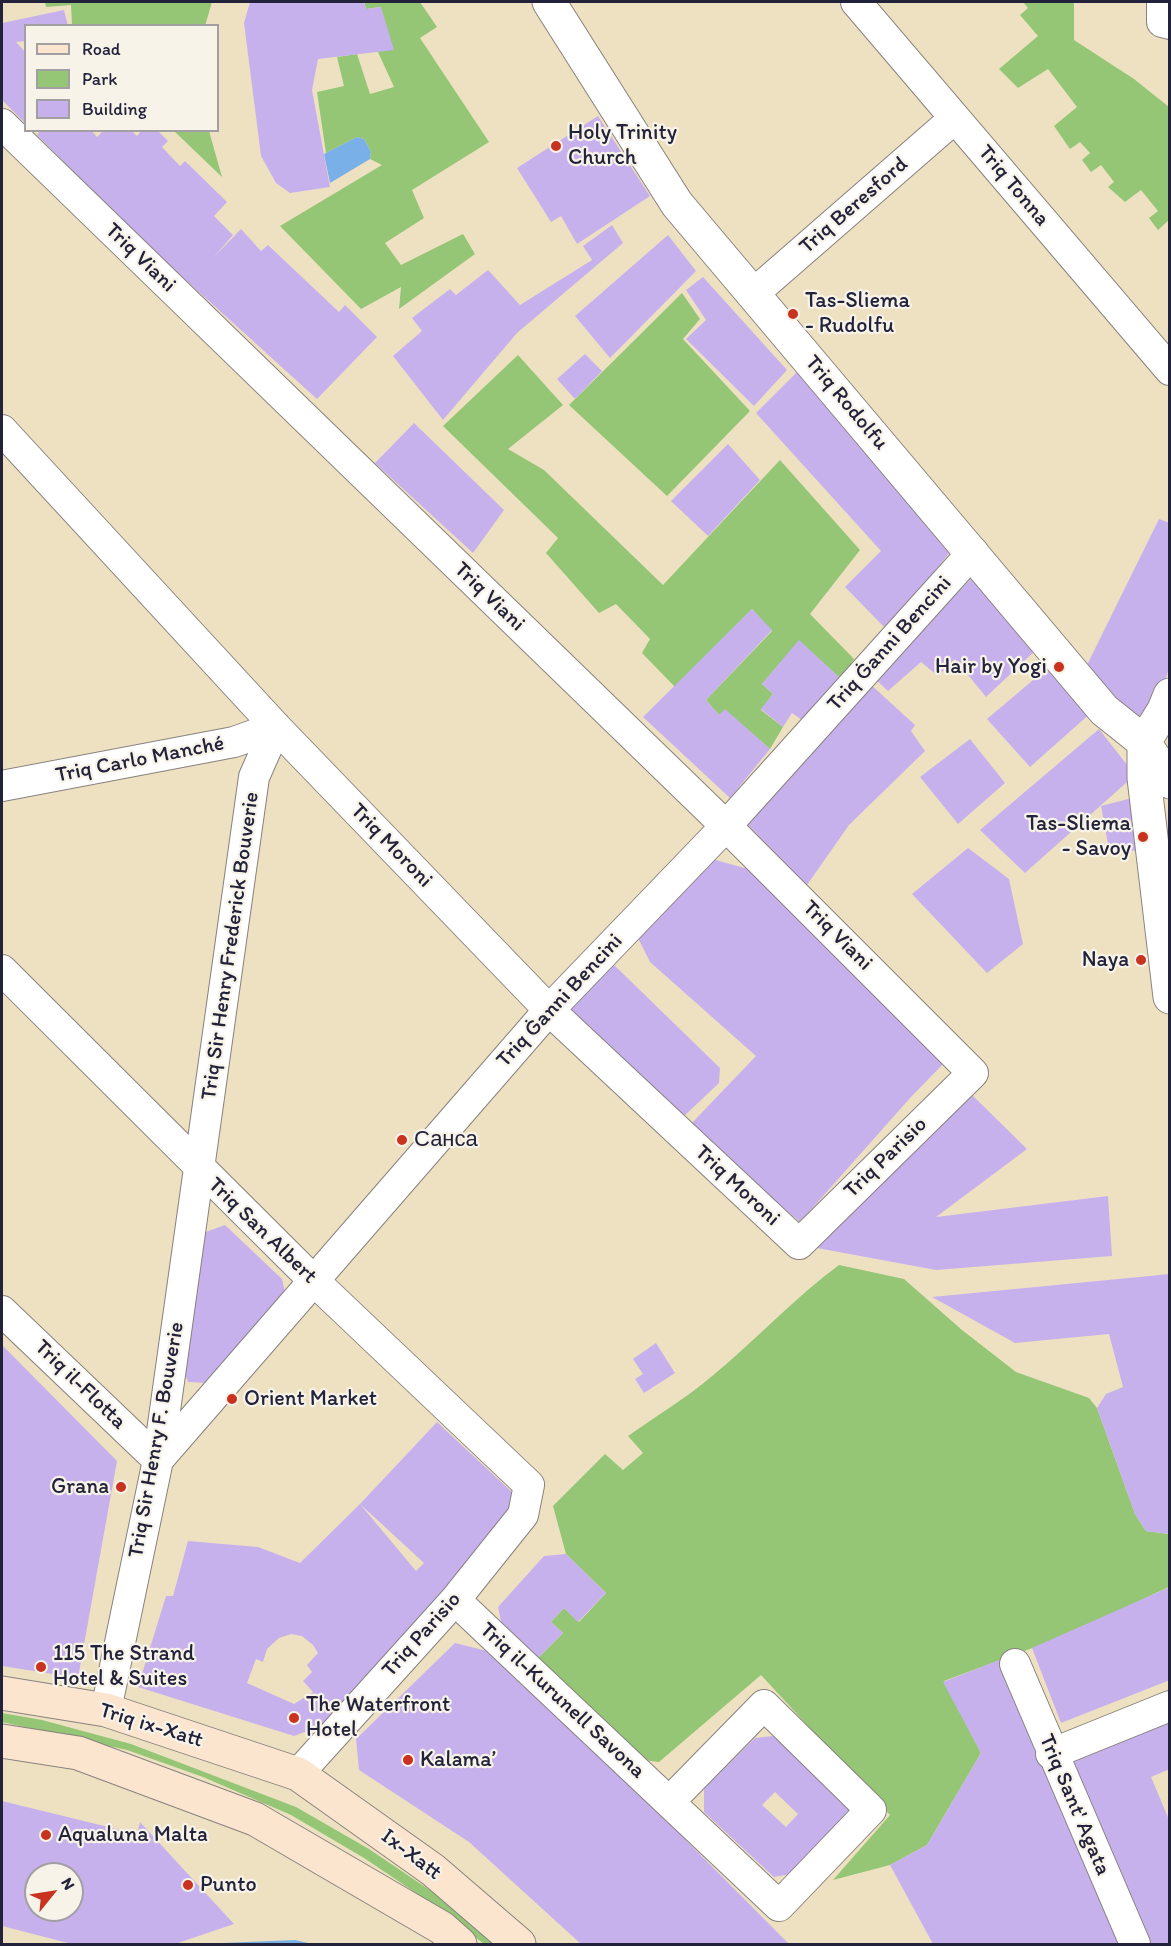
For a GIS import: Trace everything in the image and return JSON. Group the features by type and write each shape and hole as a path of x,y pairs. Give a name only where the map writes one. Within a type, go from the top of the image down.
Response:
{"main road":[{"name":"Triq ix-Xatt","path":"2,1693 105,1710 298,1774"},
{"name":"Ix-Xatt","path":"2,1741 78,1753 255,1819 442,1928 460,1944"},
{"name":"Ix-Xatt","path":"298,1774 433,1870 519,1944"}],"street":[{"name":"Triq Rodolfu","path":"549,2 677,204 1104,710 1144,742 1170,782"},
{"name":"Triq Tonna","path":"856,2 1170,370"},
{"name":"Triq Beresford","path":"753,294 955,118"},
{"name":"Triq Viani","path":"2,124 726,826 974,1073"},
{"name":"Triq Moroni","path":"2,430 276,727 549,1010 799,1244"},
{"name":"Triq Ġanni Bencini","path":"158,1460 312,1280 549,1010 726,826 973,552"},
{"path":"1170,695 1164,710 1144,742 1144,778 1170,997"},
{"name":"Triq Carlo Manché","path":"2,786 234,742 276,727"},
{"name":"Triq Sir Henry Frederick Bouverie","path":"199,1169 254,777 276,727"},
{"name":"Triq San Albert","path":"2,970 312,1280 529,1485"},
{"name":"Triq Parisio","path":"799,1244 974,1073"},
{"name":"Triq Sir Henry F. Bouverie","path":"105,1710 158,1460 199,1169"},
{"name":"Triq il-Flotta","path":"2,1311 158,1460"},
{"name":"Triq Parisio","path":"298,1774 455,1600 523,1515 529,1485"},
{"name":"Triq il-Kurunell Savona","path":"455,1600 779,1906 871,1810 764,1706 669,1802"},
{"name":"Triq Sant' Agata","path":"1015,1664 1135,1944"},
{"path":"1052,1754 1170,1706"}],"green space":[{"path":"45,2 212,2 206,24 72,24 71,5 46,7"},
{"path":"364,2 420,2 437,27 420,38 489,142 412,190 424,218 385,243 401,265 463,234 475,254 399,309 401,287 361,309 280,226 382,165 370,159 371,152 364,139 357,137 326,153 317,92 344,86 337,57 357,54 370,94 394,87 378,52 381,7 366,9"},
{"path":"1023,2 1074,2 1074,40 1134,79 1169,107 1169,220 1158,230 1149,218 1158,211 1141,190 1125,202 1108,187 1114,182 1101,165 1091,172 1082,160 1090,153 1080,142 1070,149 1054,126 1077,107 1048,69 1018,88 999,69 1038,36 1020,15 1028,8"},
{"path":"175,132 209,132 222,177"},
{"path":"682,293 700,319 683,339 750,411 667,496 569,405"},
{"path":"518,355 563,405 508,449 544,470 663,585 780,460 860,550 810,614 854,659 841,679 799,641 762,684 773,694 761,710 783,727 770,749 725,710 719,715 706,700 772,631 752,609 675,687 642,653 650,639 616,604 599,613 546,553 558,538 443,426"},
{"path":"839,1265 904,1279 962,1330 1016,1372 1089,1398 1097,1408 1135,1514 1146,1531 1169,1534 1169,1587 1062,1637 944,1681 981,1753 927,1845 890,1865 833,1880 890,1815 761,1675 659,1762 643,1760 536,1660 563,1633 551,1622 564,1608 579,1622 606,1593 566,1554 553,1506 605,1454 623,1470 643,1453 628,1436 701,1385"},
{"path":"2,1713 42,1720 131,1744 296,1807 369,1849 443,1899 499,1944 484,1944 437,1907 364,1858 291,1815 203,1777 127,1750 2,1722"}],"water":[{"path":"357,137 364,139 371,152 370,159 330,183 324,154"},
{"path":"295,1940 313,1944 211,1944 222,1943"}],"building":[{"path":"250,2 364,2 366,9 381,7 394,50 318,59 312,90 330,187 290,193 276,183 261,156 244,23"},
{"path":"64,10 68,24 24,24 24,41 16,42 24,51 24,122 2,100 2,23"},
{"path":"598,116 650,196 577,244 561,216 551,222 517,168"},
{"path":"39,132 93,132 97,137 102,132 133,132 137,136 140,132 159,132 168,141 162,147 180,166 185,161 227,202 214,216 233,235 213,258 241,229 261,251 268,245 339,312 345,305 377,337 317,399 147,245 37,135"},
{"path":"612,225 623,243 517,333 443,420 393,356 422,331 412,318 450,289 456,295 488,270 520,305 592,260 583,246"},
{"path":"668,235 696,271 610,358 575,316"},
{"path":"703,277 787,370 754,406 686,339 706,320 686,290"},
{"path":"585,354 602,371 575,399 557,379"},
{"path":"797,372 857,435 950,552 887,630 845,587 881,551 756,413"},
{"path":"414,423 504,510 473,553 375,463"},
{"path":"728,444 760,480 708,536 671,501"},
{"path":"1159,519 1170,523 1170,665 1157,706 1136,718 1126,718 1087,665"},
{"path":"975,575 1038,648 986,697 955,659 938,676 921,662 888,691 873,677"},
{"path":"752,609 772,630 706,700 719,715 725,709 770,749 730,798 643,717"},
{"path":"799,640 841,679 806,723 792,713 783,727 761,709 773,694 762,684"},
{"path":"1052,664 1092,712 1030,767 987,719"},
{"path":"869,683 915,725 911,731 925,751 849,825 807,885 746,823"},
{"path":"1099,729 1135,775 1025,873 980,830"},
{"path":"970,739 1005,783 958,824 920,777"},
{"path":"1136,797 1142,849 1110,855 1101,806"},
{"path":"968,848 1009,879 1023,944 987,973 912,894"},
{"path":"712,859 755,871 946,1061 800,1222 689,1126 756,1056 650,962 637,936"},
{"path":"611,962 720,1068 719,1083 681,1119 567,1010"},
{"path":"970,1093 1027,1149 936,1217 1108,1196 1112,1256 936,1270 817,1248"},
{"path":"225,1225 282,1279 285,1292 207,1383 188,1382 182,1366 203,1233"},
{"path":"1170,1274 1170,1534 1146,1531 1135,1514 1097,1408 1106,1394 1123,1387 1109,1334 1015,1343 932,1297"},
{"path":"656,1343 675,1373 644,1393 635,1379 643,1374 633,1359"},
{"path":"2,1345 117,1461 78,1678 2,1666"},
{"path":"437,1422 514,1494 513,1515 323,1725 294,1736 138,1687 166,1596 173,1596 188,1541 258,1547 300,1563 360,1504","holes":["360,1504 424,1563 416,1571","291,1634 302,1636 313,1645 318,1653 307,1665 312,1672 303,1681 313,1692 294,1704 247,1683 256,1659 263,1662 267,1649 279,1638"]},
{"path":"566,1554 606,1593 578,1622 564,1608 551,1622 563,1633 536,1660 502,1626 498,1607 544,1556"},
{"path":"1170,1587 1170,1680 1061,1723 1032,1648"},
{"path":"455,1643 487,1651 623,1777 789,1944 581,1944 469,1842 359,1770 356,1739"},
{"path":"1002,1659 1123,1944 933,1944 890,1865 927,1845 981,1753 943,1682"},
{"path":"1170,1718 1170,1769 1151,1777 1170,1822 1170,1944 1149,1944 1071,1758"},
{"path":"782,1735 852,1804 849,1824 803,1872 774,1877 704,1812 704,1788 755,1738","holes":["775,1792 798,1814 786,1827 762,1805"]},
{"path":"2,1801 137,1834 140,1822 234,1924 175,1944 72,1944 2,1926"}],"place":[{"name":"Holy Trinity Church","path":"556,146"},
{"name":"Tas-Sliema - Rudolfu","path":"793,314"},
{"name":"Hair by Yogi","path":"1059,667"},
{"name":"Tas-Sliema - Savoy","path":"1143,837"},
{"name":"Naya","path":"1141,960"},
{"name":"Санса","path":"402,1140"},
{"name":"Orient Market","path":"232,1399"},
{"name":"Grana","path":"121,1487"},
{"name":"115 The Strand Hotel & Suites","path":"41,1667"},
{"name":"The Waterfront Hotel","path":"294,1718"},
{"name":"Kalama’","path":"408,1760"},
{"name":"Aqualuna Malta","path":"46,1835"},
{"name":"Punto","path":"188,1885"}]}
